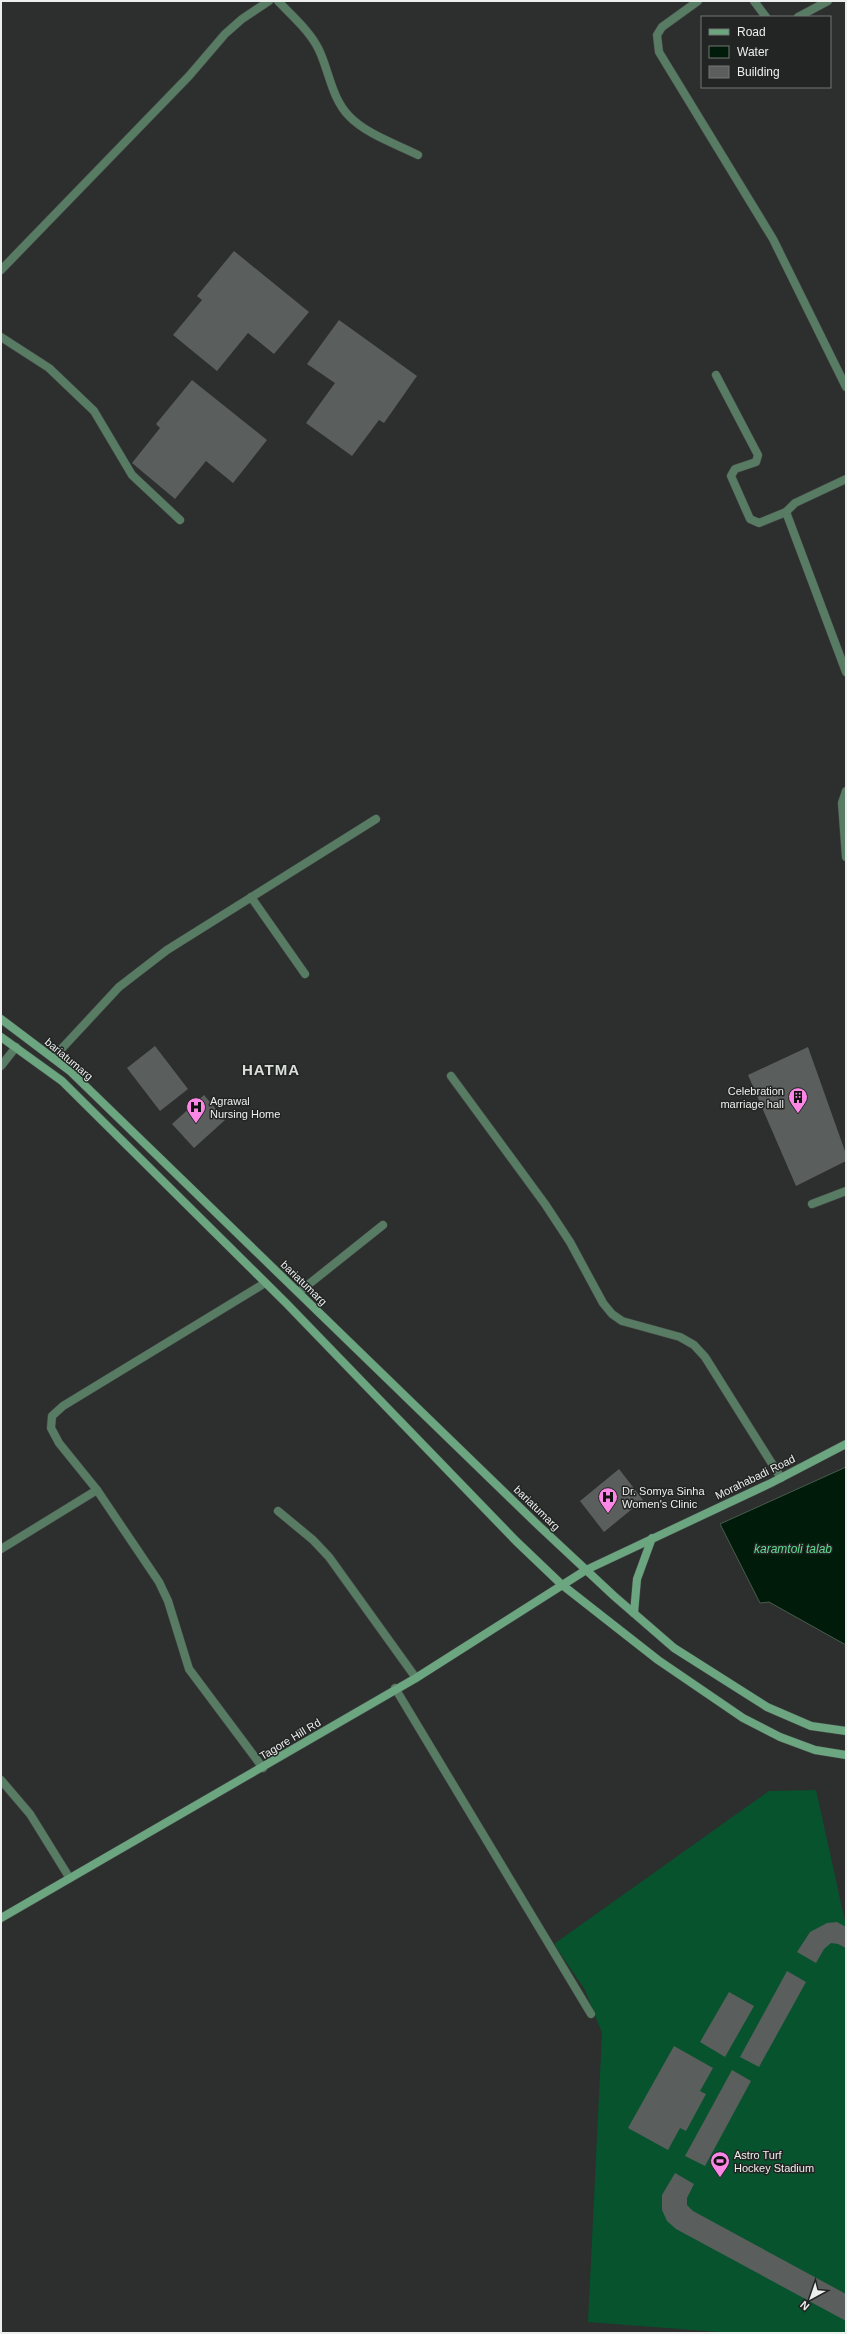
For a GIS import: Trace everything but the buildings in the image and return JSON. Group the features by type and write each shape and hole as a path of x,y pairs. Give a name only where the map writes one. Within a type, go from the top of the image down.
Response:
{"main road":[{"name":"bariatumarg","path":"1,1020 70,1071 586,1570 674,1648 767,1707 811,1726 846,1731"},
{"name":"bariatumarg","path":"1,1037 62,1081 265,1283 516,1541 561,1584 658,1660 743,1718 780,1737 815,1750 846,1755"},
{"name":"Morahabadi Road","path":"586,1570 781,1478 846,1444"},
{"path":"634,1613 637,1579 652,1538"},
{"name":"Tagore Hill Rd","path":"1,1918 70,1877 263,1768 395,1688 416,1678 561,1584 586,1570"}],"street":[{"path":"1,270 184,82 225,34 242,19 269,1"},
{"path":"278,1 307,32 319,49 338,99 350,118 369,130 418,156"},
{"path":"698,1 662,27 656,35 659,52 773,239 846,387"},
{"path":"754,1 765,16"},
{"path":"800,16 828,1"},
{"path":"1,337 49,368 94,411 132,475 180,520"},
{"path":"716,374 758,456 758,459 754,464 732,472 731,476 750,519 759,523 786,512 795,503 846,479"},
{"path":"786,512 846,672"},
{"path":"846,791 842,803 846,857"},
{"path":"53,1058 119,986 141,969 251,897 376,819"},
{"path":"251,897 305,974"},
{"path":"1,1066 16,1047"},
{"path":"451,1076 545,1204 570,1242 603,1303 622,1321 680,1337 694,1345 705,1357 781,1478"},
{"path":"812,1204 846,1191"},
{"path":"298,1292 383,1225"},
{"path":"263,1768 189,1669 168,1601 159,1582 97,1490 59,1443 51,1428 52,1416 62,1406 265,1283"},
{"path":"1,1548 97,1490"},
{"path":"278,1511 313,1540 330,1557 416,1678"},
{"path":"395,1688 591,2014"},
{"path":"1,1780 30,1814 70,1877"}],"green space":[{"name":"Astro Turf Hockey Stadium","path":"816,1790 846,1926 846,2333 732,2333 588,2322 602,2033 585,1990 554,1944 769,1791"}],"water":[{"name":"karamtoli talab","path":"846,1467 846,1645 769,1602 760,1603 720,1524"}],"place":[{"name":"Celebration marriage hall","path":"798,1114"},
{"name":"Agrawal Nursing Home","path":"196,1124"},
{"name":"Dr. Somya Sinha Women's Clinic","path":"608,1514"},
{"name":"Astro Turf Hockey Stadium","path":"720,2178"}],"district":[{"name":"HATMA","path":"271,1070"}]}
